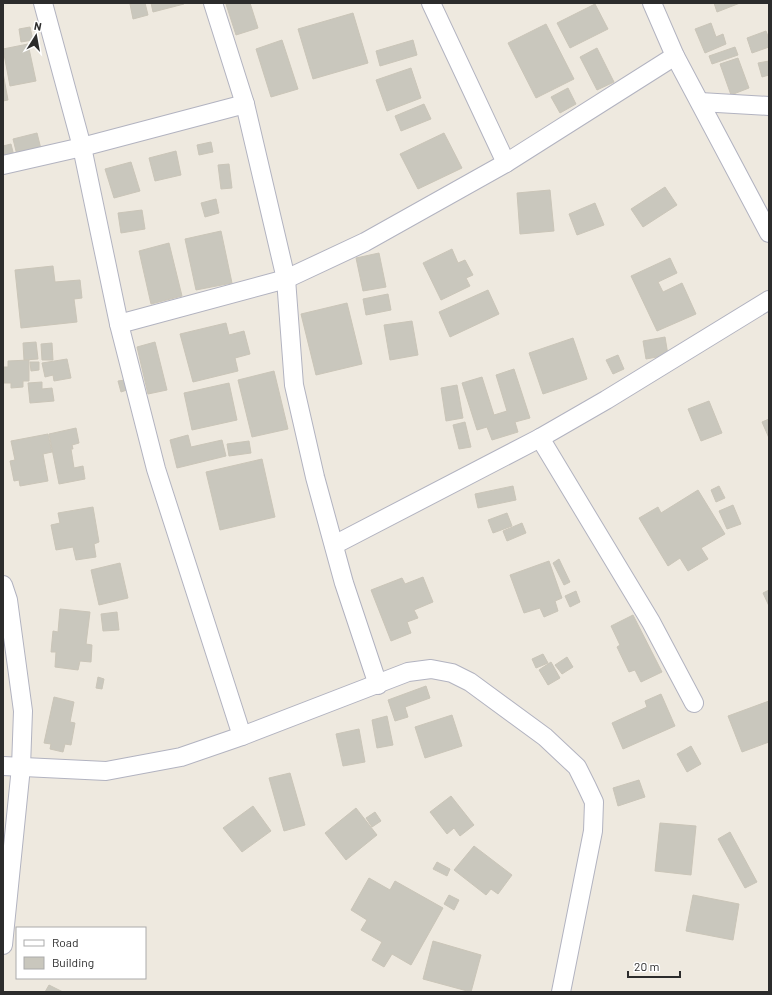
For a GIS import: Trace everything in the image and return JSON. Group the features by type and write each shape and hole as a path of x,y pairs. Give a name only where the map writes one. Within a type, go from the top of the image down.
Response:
{"street":[{"path":"43,3 82,147 119,324 156,469 242,736"},
{"path":"214,3 245,104 286,279 294,385 315,477 344,583 378,684"},
{"path":"431,3 506,163"},
{"path":"652,3 675,56 769,233"},
{"path":"119,324 286,279 365,242 506,163 675,56"},
{"path":"700,102 769,106"},
{"path":"3,165 82,147 245,104"},
{"path":"334,546 540,438 606,400 769,300"},
{"path":"540,438 651,622 694,702"},
{"path":"3,585 8,600 23,712 12,766 3,945"},
{"path":"12,766 106,771 181,757 242,736 408,672 431,669 452,673 470,682 545,737 577,767 594,802 593,831 561,992"}],"building":[{"path":"145,3 148,15 133,19 130,4"},
{"path":"151,3 183,3 184,4 153,12"},
{"path":"250,3 258,28 236,35 226,4"},
{"path":"714,3 740,3 717,12"},
{"path":"595,4 608,29 570,48 557,23"},
{"path":"353,13 368,63 313,79 298,29"},
{"path":"711,23 716,37 723,34 726,44 705,53 695,29"},
{"path":"546,24 574,79 536,98 508,43"},
{"path":"30,27 33,40 21,42 19,29"},
{"path":"766,31 769,39 769,47 752,53 747,38"},
{"path":"282,40 298,89 271,97 256,49"},
{"path":"413,40 417,55 380,66 376,51"},
{"path":"28,44 36,81 10,86 3,49"},
{"path":"735,47 738,55 712,64 709,56"},
{"path":"597,48 614,82 597,90 580,57"},
{"path":"738,58 749,88 731,95 720,64"},
{"path":"769,61 769,75 762,77 758,63"},
{"path":"411,68 421,98 387,111 376,80"},
{"path":"3,73 8,100 3,101"},
{"path":"568,88 576,104 560,113 551,97"},
{"path":"424,104 431,119 401,131 395,116"},
{"path":"37,133 41,149 17,155 13,139"},
{"path":"444,133 462,168 418,189 400,154"},
{"path":"211,142 213,152 199,155 197,145"},
{"path":"11,144 14,156 4,158 3,146"},
{"path":"176,151 181,175 155,181 149,158"},
{"path":"131,162 140,191 114,198 105,169"},
{"path":"229,164 232,188 221,189 218,165"},
{"path":"665,187 677,205 643,227 631,209"},
{"path":"550,190 554,231 520,234 517,193"},
{"path":"216,199 219,213 205,217 201,203"},
{"path":"595,203 604,225 577,235 569,214"},
{"path":"142,210 145,229 121,233 118,213"},
{"path":"221,231 232,283 196,290 185,239"},
{"path":"169,243 182,296 151,304 139,251"},
{"path":"452,249 458,263 465,260 473,275 466,278 470,286 441,300 423,263"},
{"path":"379,253 386,287 363,291 356,258"},
{"path":"670,258 677,273 658,282 663,292 682,283 696,314 657,331 631,276"},
{"path":"53,266 55,282 80,280 82,298 74,299 77,322 21,328 15,270"},
{"path":"488,290 499,314 450,337 439,312"},
{"path":"388,294 391,310 366,315 363,299"},
{"path":"347,303 362,364 316,375 301,314"},
{"path":"412,321 418,355 390,360 384,325"},
{"path":"226,323 229,335 244,331 250,354 235,358 238,371 193,382 180,334"},
{"path":"665,337 668,355 646,359 643,341"},
{"path":"573,338 587,379 543,394 529,353"},
{"path":"36,342 38,359 24,360 23,343"},
{"path":"155,342 167,390 148,394 137,347"},
{"path":"52,343 53,360 42,360 41,344"},
{"path":"618,355 624,369 613,374 606,360"},
{"path":"67,359 71,378 54,381 53,375 45,377 42,363"},
{"path":"29,360 29,381 23,381 23,387 11,388 11,383 4,383 4,367 8,367 8,361"},
{"path":"30,362 39,362 39,370 31,371"},
{"path":"514,369 530,418 515,422 518,432 492,440 487,427 477,430 462,383 482,377 494,415 507,411 496,375"},
{"path":"274,371 288,429 252,437 238,380"},
{"path":"125,380 127,390 121,392 118,381"},
{"path":"42,382 42,389 52,388 54,401 30,403 28,383"},
{"path":"229,383 237,420 192,430 184,393"},
{"path":"457,385 463,418 446,421 441,388"},
{"path":"709,401 722,433 701,441 688,409"},
{"path":"769,419 769,438 762,422"},
{"path":"465,422 471,447 459,449 453,425"},
{"path":"76,428 79,443 72,445 73,449 71,449 74,468 83,466 85,479 59,484 49,434"},
{"path":"48,434 52,452 43,454 48,481 20,486 19,480 14,481 10,461 15,460 11,441"},
{"path":"188,435 191,447 222,440 226,456 177,468 170,440"},
{"path":"249,441 251,453 229,456 227,444"},
{"path":"262,459 275,517 220,530 206,472"},
{"path":"513,486 516,500 478,508 475,494"},
{"path":"719,486 725,498 716,502 711,490"},
{"path":"698,490 725,534 701,548 708,559 688,571 680,558 668,566 639,518 658,507 661,513"},
{"path":"733,505 741,524 727,529 719,511"},
{"path":"93,507 99,542 94,544 96,557 76,560 73,547 56,550 51,525 60,523 58,513"},
{"path":"507,513 512,526 493,533 488,520"},
{"path":"522,523 526,533 507,541 503,531"},
{"path":"559,559 570,582 564,585 553,563"},
{"path":"549,561 562,598 555,601 558,611 544,617 540,608 524,613 510,575"},
{"path":"120,563 128,598 99,605 91,570"},
{"path":"423,577 433,602 414,610 418,618 407,622 411,633 391,641 371,590 402,578 405,584"},
{"path":"769,590 769,606 763,593"},
{"path":"576,591 580,602 570,607 565,596"},
{"path":"60,609 90,612 86,644 92,645 91,662 80,661 78,670 55,667 56,652 51,652 53,631 58,632"},
{"path":"117,612 119,630 103,631 101,614"},
{"path":"633,615 662,672 641,682 635,670 629,672 617,647 620,645 611,626"},
{"path":"543,654 548,663 536,668 532,659"},
{"path":"567,657 573,667 562,674 555,665"},
{"path":"551,662 560,678 548,685 539,670"},
{"path":"98,677 104,679 102,689 96,688"},
{"path":"426,686 430,698 405,707 408,717 395,721 388,700"},
{"path":"661,694 675,726 623,749 612,723 647,707 645,701"},
{"path":"54,697 74,702 70,722 75,723 71,745 65,744 63,752 50,749 51,744 44,743"},
{"path":"769,701 769,742 742,752 728,716"},
{"path":"452,715 462,746 425,758 415,727"},
{"path":"387,716 393,745 377,748 372,720"},
{"path":"359,729 365,762 343,766 336,734"},
{"path":"691,746 701,764 687,772 677,754"},
{"path":"290,773 305,825 284,831 269,778"},
{"path":"639,780 645,797 618,806 613,788"},
{"path":"451,796 474,825 460,836 454,828 447,834 430,812"},
{"path":"253,806 271,831 242,852 223,828"},
{"path":"356,808 377,835 346,860 325,833"},
{"path":"375,812 381,821 372,827 366,818"},
{"path":"660,823 696,826 691,875 655,871"},
{"path":"730,832 757,882 745,888 718,839"},
{"path":"474,846 512,875 498,894 491,889 486,895 454,870"},
{"path":"437,862 450,869 447,876 433,869"},
{"path":"369,878 390,890 395,881 443,908 411,965 392,954 384,967 372,960 382,942 361,930 367,920 351,910"},
{"path":"449,895 459,900 454,910 444,904"},
{"path":"693,895 739,904 733,940 686,931"},
{"path":"433,941 481,955 471,992 423,979"},
{"path":"49,985 63,992 45,992"}]}
